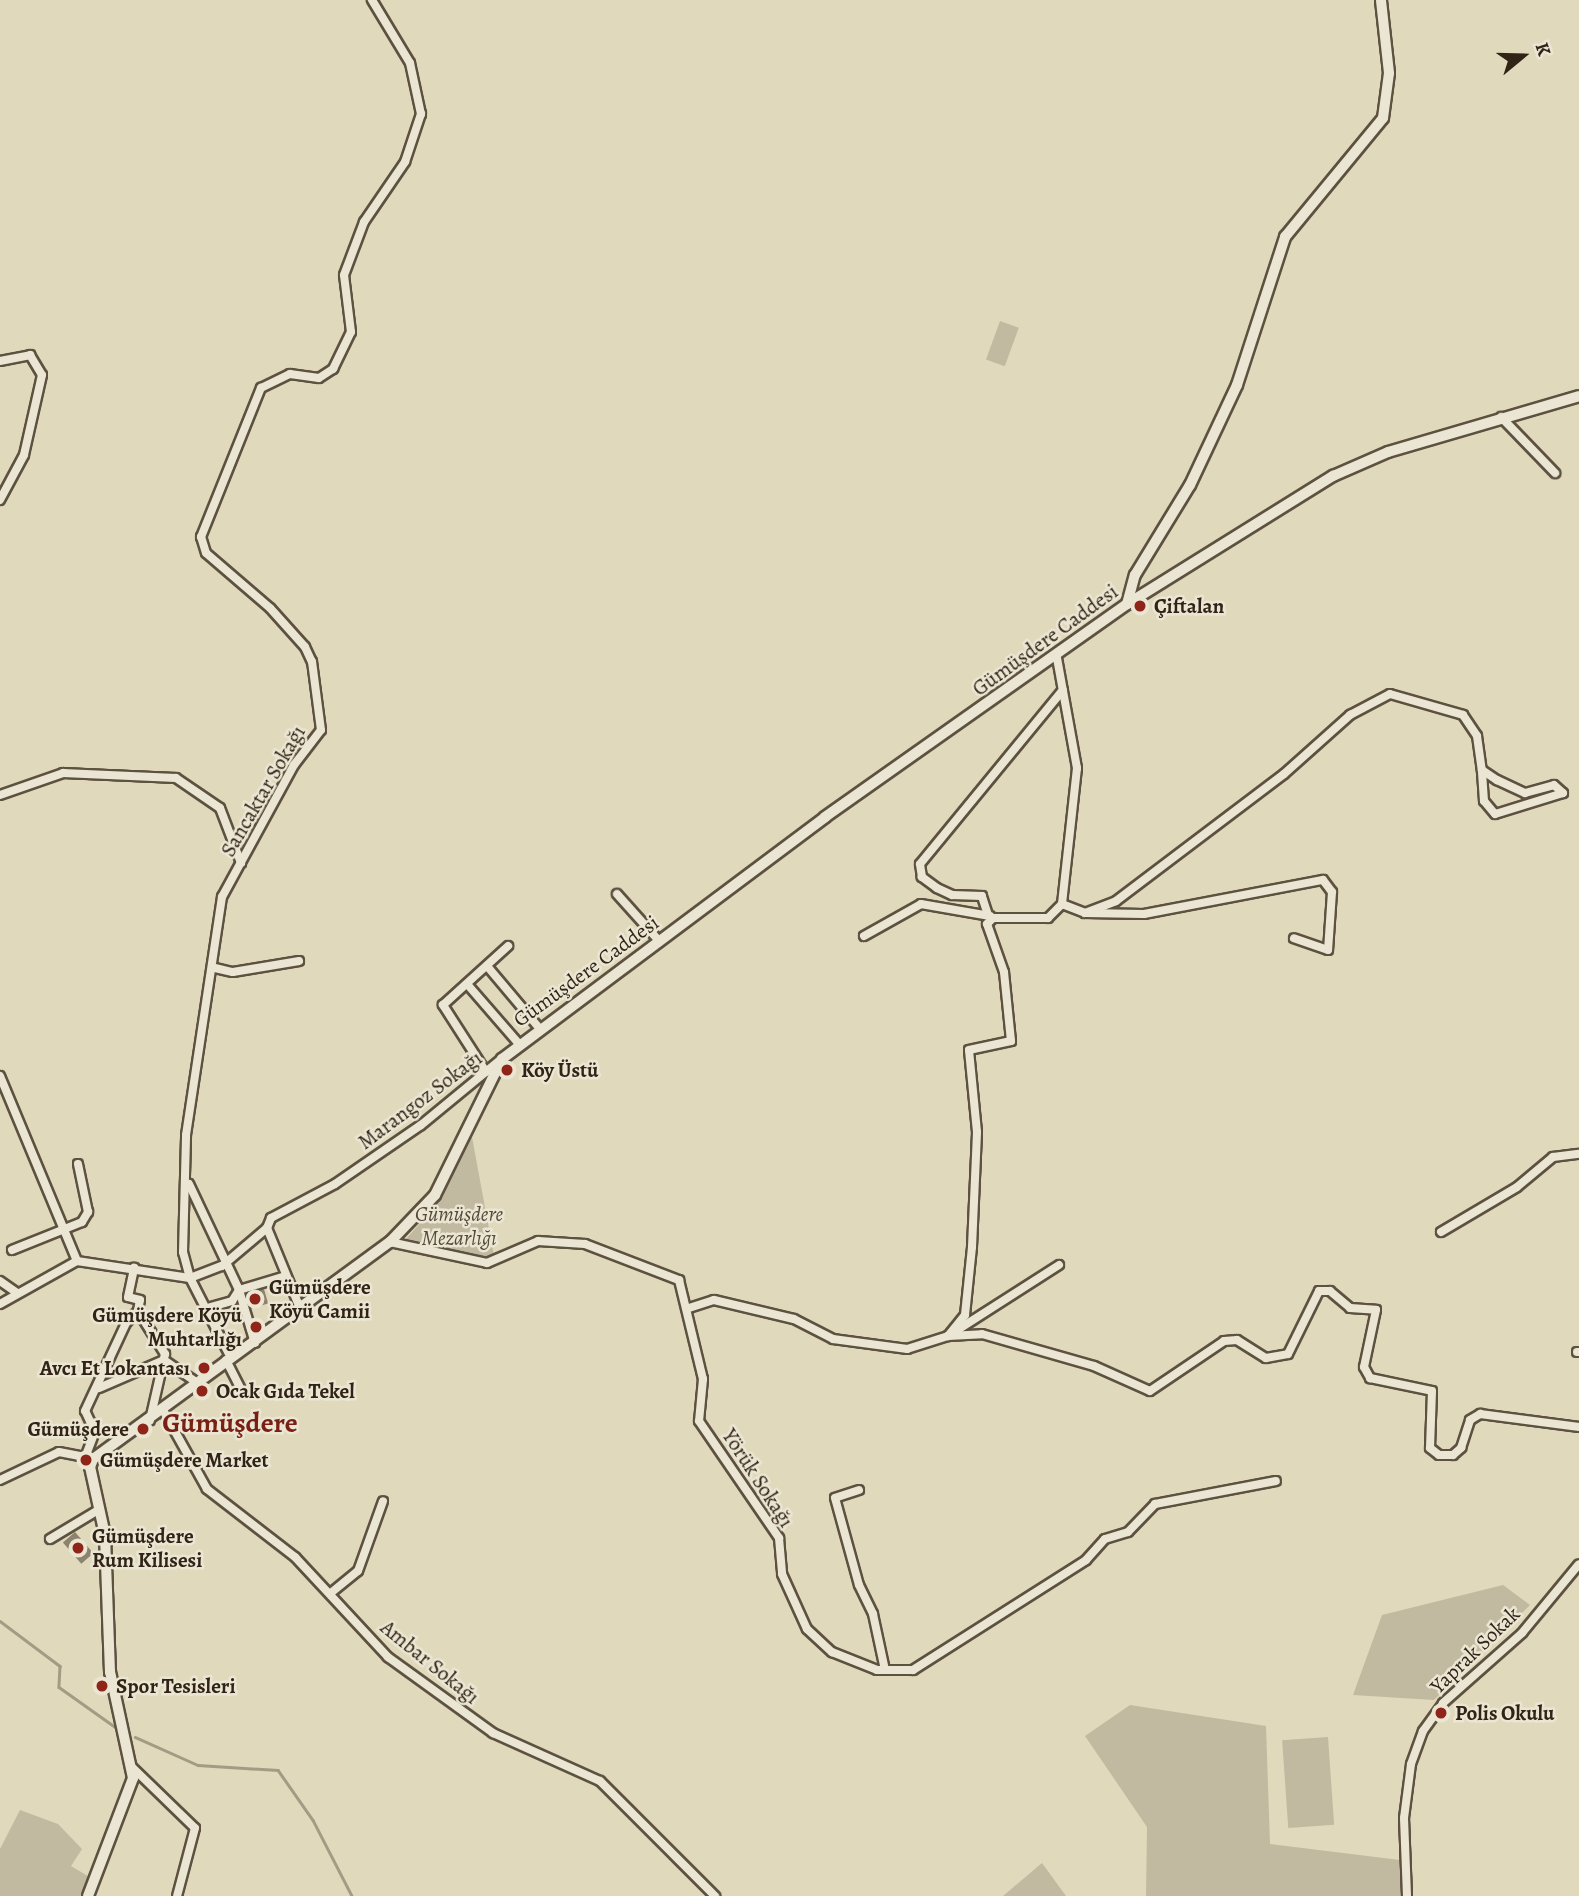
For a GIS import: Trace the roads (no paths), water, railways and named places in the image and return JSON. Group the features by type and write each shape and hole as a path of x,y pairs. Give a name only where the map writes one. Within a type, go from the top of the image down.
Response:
{"street":[{"name":"Sancaktar Sokağı","path":"243,1393 207,1308 190,1278 181,1241 188,1178 186,1135 215,968 222,897 294,765 321,730 312,662 305,647 270,608 206,553 201,537 261,388 290,374 318,378 333,369 351,332 344,275 364,222 405,162 421,114 410,63 372,0"},
{"path":"1127,604 1135,575 1190,485 1237,385 1285,237 1383,118 1389,73 1381,0"},
{"path":"0,361 30,355 42,375 29,440 0,499"},
{"name":"Gümüşdere Caddesi","path":"89,1457 163,1410 199,1384 228,1358 255,1343 390,1242 435,1195 502,1059 825,817 1057,658 1127,604 1333,476 1502,417 1579,396"},
{"path":"1502,417 1555,473"},
{"path":"864,936 921,904 990,917 1048,918 1062,904 1077,768 1057,658"},
{"path":"948,1336 965,1315 972,1247 977,1132 969,1049 1011,1041 1004,972 987,924 990,917 982,896 952,895 937,888 922,877 920,864 1063,690"},
{"path":"1085,913 1116,901 1214,830 1350,715 1390,694 1463,715 1476,736 1484,802 1495,814 1563,793 1554,785 1518,791 1482,770"},
{"path":"0,795 63,773 176,778 220,808 241,863"},
{"path":"1062,904 1085,913 1144,914 1323,880 1332,892 1328,950 1294,937"},
{"path":"617,894 660,942"},
{"path":"486,1072 443,1005 508,946"},
{"path":"215,968 233,972 299,961"},
{"path":"487,966 540,1029"},
{"path":"467,984 519,1044"},
{"name":"Marangoz Sokağı","path":"230,1262 267,1228 271,1218 359,1168 502,1059"},
{"path":"0,1076 77,1261"},
{"path":"1441,1232 1517,1187 1553,1157 1579,1154"},
{"path":"12,1250 82,1222 88,1212 78,1164"},
{"path":"188,1178 209,1236 230,1262 255,1343"},
{"path":"267,1228 283,1277 300,1308"},
{"name":"Yörük Sokağı","path":"390,1242 487,1263 538,1241 584,1244 669,1273 679,1280 689,1308 703,1379 699,1421 779,1538 782,1574 807,1629 832,1652 885,1670 913,1670 1086,1560 1105,1539 1128,1532 1155,1504 1276,1481"},
{"path":"0,1304 77,1261 190,1278 230,1262"},
{"path":"948,1336 1059,1265"},
{"path":"134,1268 128,1297 140,1300 138,1311 120,1335 99,1388 85,1411 95,1432 89,1457 100,1509 110,1672 133,1768 195,1828 177,1896"},
{"path":"207,1308 232,1301 239,1290 283,1277"},
{"path":"0,1281 17,1293"},
{"path":"689,1308 714,1300 794,1319 833,1339 907,1349 948,1336 982,1334 1094,1366 1150,1391 1224,1341 1237,1339 1266,1357 1288,1354 1319,1291 1330,1291 1350,1308 1376,1310 1364,1367 1370,1378 1432,1391 1430,1448 1439,1455 1453,1455 1461,1448 1470,1420 1480,1414 1579,1427"},
{"path":"138,1311 164,1360 199,1384"},
{"path":"99,1388 164,1360"},
{"path":"149,1420 164,1360"},
{"name":"Ambar Sokağı","path":"163,1410 207,1489 332,1592 388,1657 492,1734 600,1781 715,1896"},
{"path":"0,1480 42,1457 59,1452 89,1457"},
{"path":"859,1490 835,1498 859,1585 873,1614 885,1670"},
{"path":"332,1592 358,1571 383,1501"},
{"path":"50,1539 100,1509"},
{"name":"Yaprak Sokak","path":"1407,1896 1404,1818 1411,1764 1423,1731 1443,1703 1522,1633 1579,1564"},
{"path":"88,1896 133,1768"}],"waterway":[{"path":"0,1621 60,1666 59,1687 118,1729"},
{"path":"135,1737 198,1765 278,1770 313,1820 352,1896"}],"place":[{"name":"Çiftalan","path":"1140,606"},
{"name":"Köy Üstü","path":"507,1070"},
{"name":"Gümüşdere Köyü Camii","path":"255,1299"},
{"name":"Gümüşdere Köyü Muhtarlığı","path":"256,1327"},
{"name":"Avcı Et Lokantası","path":"204,1368"},
{"name":"Ocak Gıda Tekel","path":"202,1391"},
{"name":"Gümüşdere","path":"143,1429"},
{"name":"Gümüşdere Market","path":"86,1460"},
{"name":"Gümüşdere Rum Kilisesi","path":"78,1548"},
{"name":"Spor Tesisleri","path":"102,1686"},
{"name":"Polis Okulu","path":"1441,1713"}],"district":[{"name":"Gümüşdere","path":"230,1423"}],"park label":[{"name":"Gümüşdere Mezarlığı","path":"459,1226"}]}
